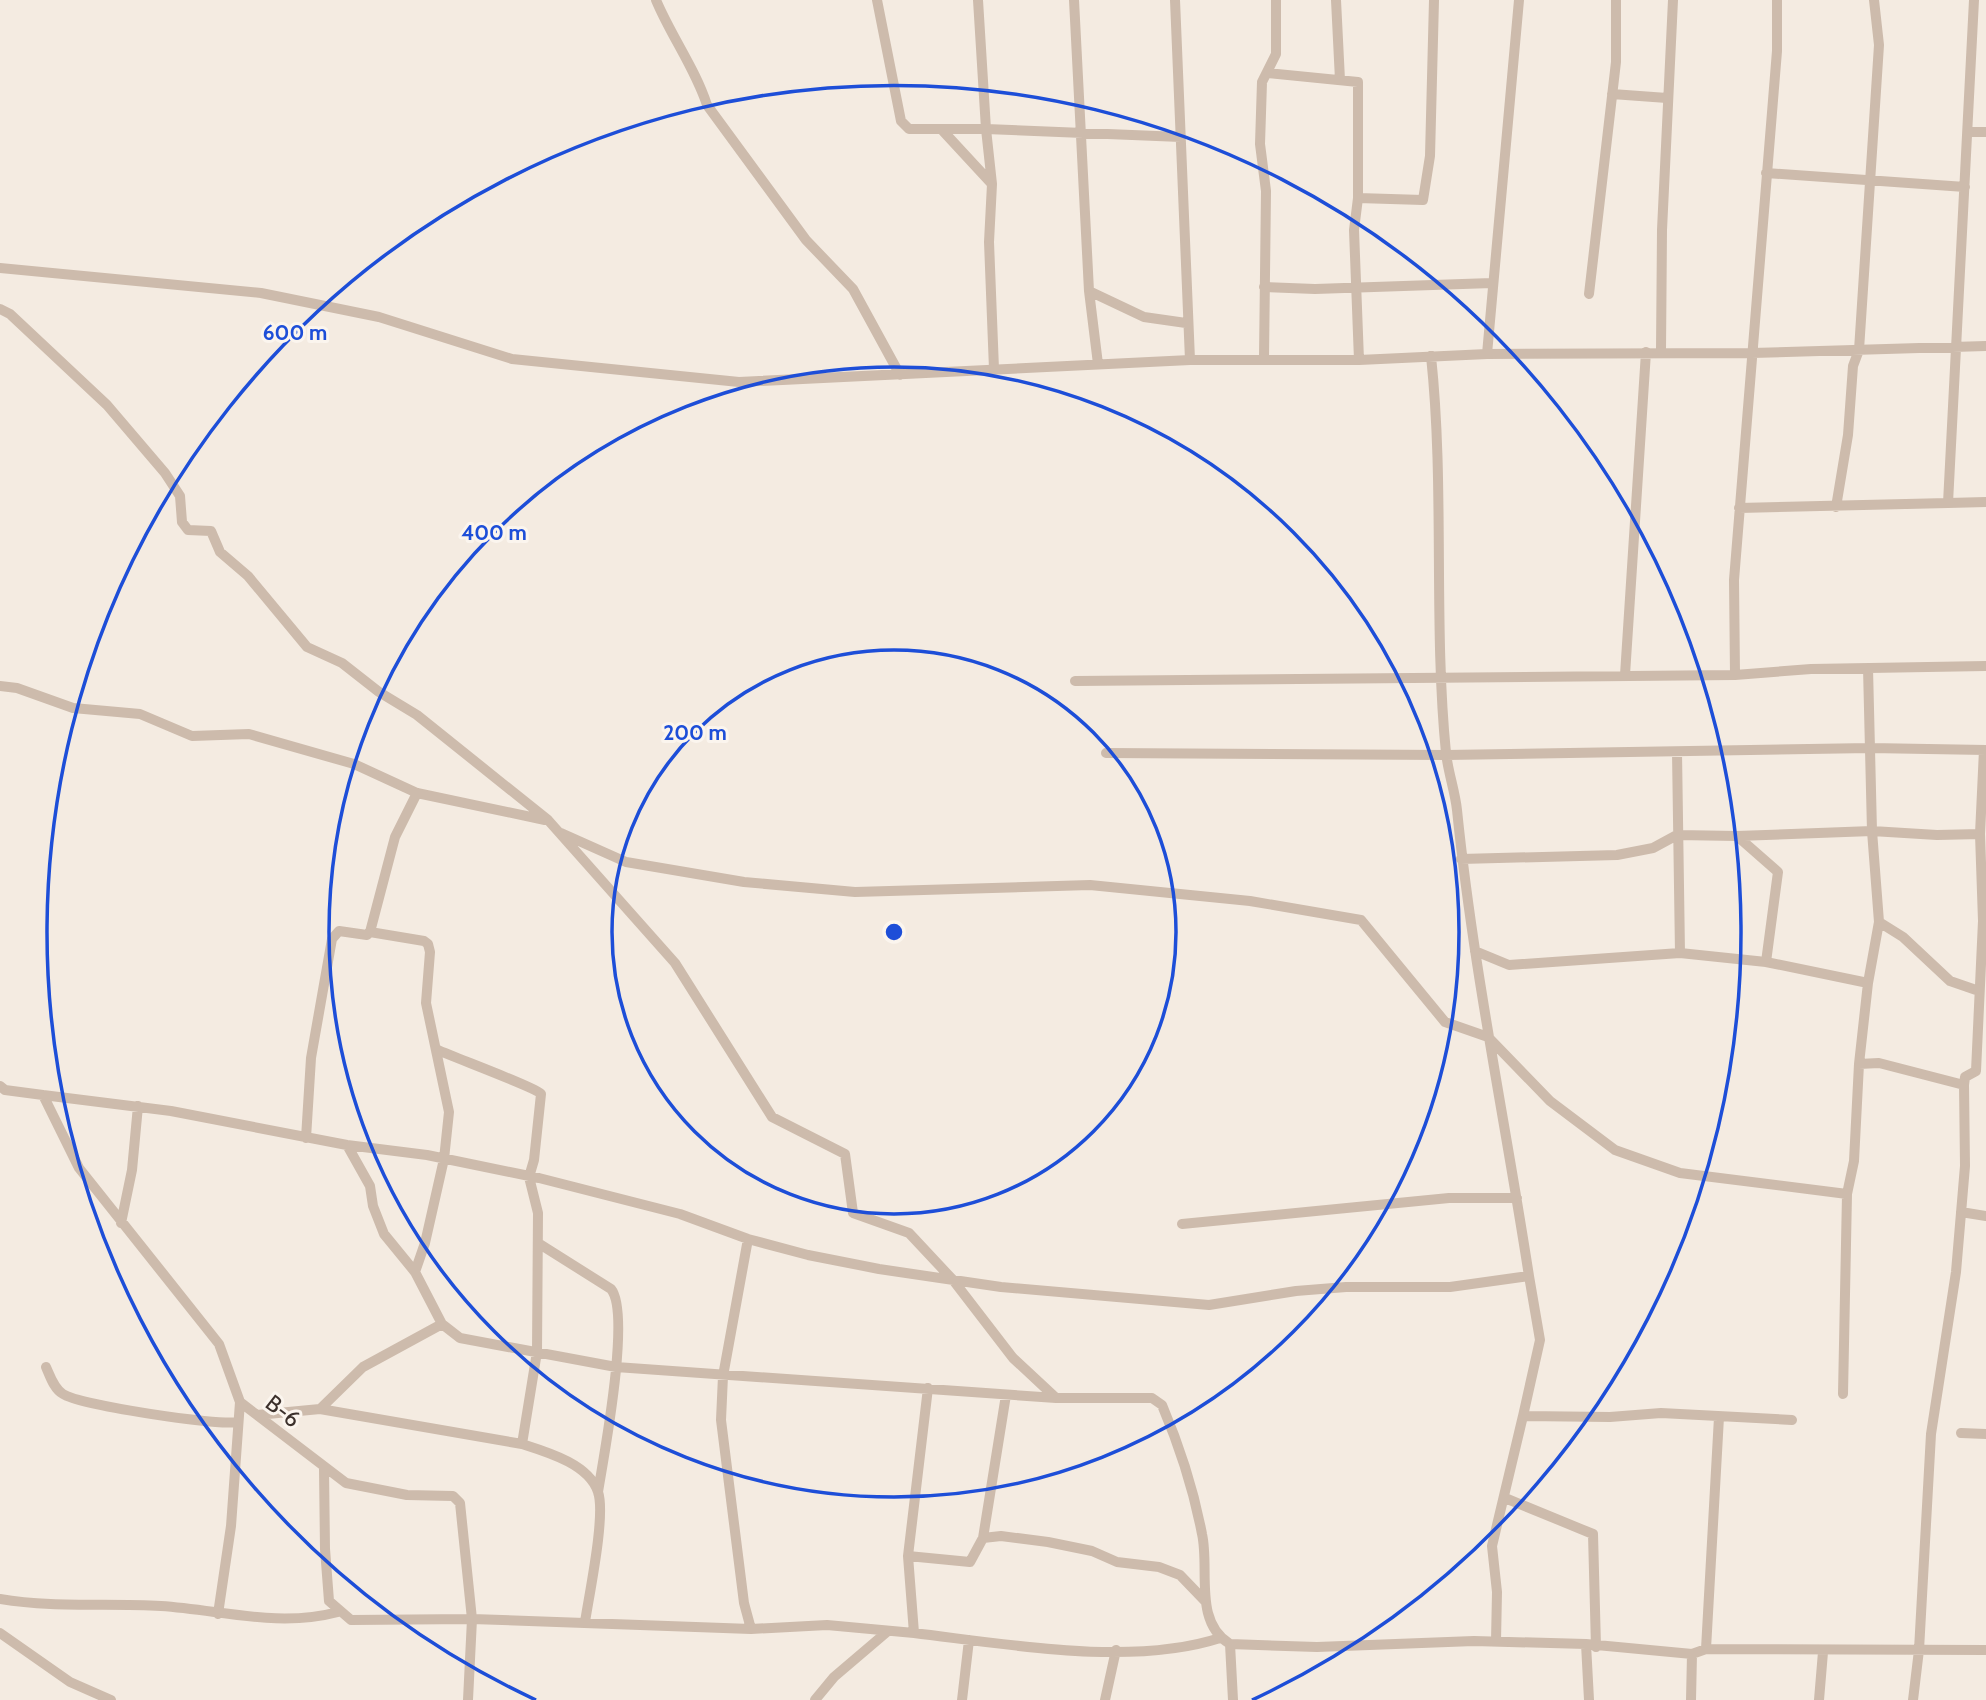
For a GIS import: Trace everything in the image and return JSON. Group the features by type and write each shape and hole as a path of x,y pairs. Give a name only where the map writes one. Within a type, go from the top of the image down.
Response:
{"street":[{"path":"656,0 668,29 701,85 707,105 806,240 853,289 900,375"},
{"path":"877,0 901,121 909,129 943,131 986,128 1181,137"},
{"path":"978,0 992,184 989,242 995,369"},
{"path":"1074,0 1089,291 1098,364"},
{"path":"1175,0 1186,323 1190,360"},
{"path":"1264,358 1266,191 1260,144 1262,82 1276,54 1276,0"},
{"path":"1336,0 1340,80"},
{"path":"1358,198 1423,200 1430,156 1434,0"},
{"path":"1486,354 1519,0"},
{"path":"1589,294 1616,62 1616,0"},
{"path":"1661,351 1667,98 1673,50 1673,0"},
{"path":"1735,675 1734,578 1777,51 1777,0"},
{"path":"1836,507 1848,435 1853,366 1859,350 1868,178 1879,46 1874,0"},
{"path":"1948,503 1974,0"},
{"path":"1268,73 1321,81 1358,82 1358,198 1354,230 1359,360"},
{"path":"1612,94 1667,98"},
{"path":"943,131 992,184"},
{"path":"1968,132 1986,132"},
{"path":"1766,173 1868,178 1965,187"},
{"path":"0,268 261,293 379,317 512,359 739,382 1190,360 1359,360 1486,354 1661,351 1752,353 1986,346"},
{"path":"1264,288 1492,283"},
{"path":"1089,291 1144,317 1186,323"},
{"path":"0,309 10,314 107,405 180,496 182,522 188,530 211,531 220,552 248,576 307,647 342,663 379,692 417,715 548,820 675,963 772,1117 845,1154 853,1213 909,1233 953,1280 1013,1358 1056,1398"},
{"path":"1625,675 1646,352"},
{"path":"1431,356 1437,415 1441,677 1446,755 1457,807 1461,859 1488,1037 1540,1340 1492,1546 1497,1592 1496,1642"},
{"path":"1739,508 1986,502"},
{"path":"1075,681 1735,675 1868,668 1986,666"},
{"path":"1843,1394 1847,1194 1854,1161 1859,1064 1868,983 1879,922 1872,831 1868,668"},
{"path":"0,686 17,688 73,708 140,713 192,736 249,734 354,764 417,793 548,820"},
{"path":"1106,753 1446,755 1870,748 1985,750 1980,834 1983,921 1979,991 1981,1071 1965,1077 1964,1085 1961,1212 1951,1314 1931,1434 1919,1650 1913,1700"},
{"path":"1677,752 1680,953"},
{"path":"370,932 395,837 417,793"},
{"path":"556,831 626,862 744,883 855,892 1090,885 1250,901 1361,920 1445,1022 1488,1037 1550,1101 1615,1150 1680,1173 1847,1194"},
{"path":"1461,859 1617,855 1653,848 1677,835 1737,836 1872,831 1937,835 1980,834"},
{"path":"1737,836 1778,872 1766,962"},
{"path":"1879,922 1903,937 1950,981 1979,991"},
{"path":"306,1138 311,1058 332,939 339,932 367,935 370,932 428,944 426,1003 449,1112 444,1159 425,1243 415,1272"},
{"path":"1475,951 1509,965 1680,953 1766,962 1868,983"},
{"path":"438,1050 539,1090 534,1160 529,1177 538,1213 537,1352 522,1444"},
{"path":"1859,1064 1879,1063 1964,1085"},
{"path":"0,1086 5,1090 138,1106 306,1138 444,1159 680,1214 748,1239 879,1269 953,1280 1209,1306 1308,1290 1450,1287 1530,1276"},
{"name":"B-6","path":"43,1095 79,1168 219,1344 240,1402 324,1469 346,1483 407,1495 453,1496 458,1500 470,1574 472,1619 468,1700"},
{"path":"121,1223 132,1170 138,1106"},
{"path":"347,1145 370,1186 373,1206 384,1234 415,1272 442,1324 460,1338 616,1367 1056,1398 1152,1398 1162,1405 1203,1536 1205,1601 1220,1638 1230,1644 1317,1647 1496,1642 1692,1654 1706,1649 1823,1652 1986,1650"},
{"path":"1182,1224 1449,1198 1517,1198"},
{"path":"1961,1212 1986,1216"},
{"path":"748,1239 723,1376 721,1420 744,1602 751,1629"},
{"path":"538,1243 616,1296 616,1367 598,1492 599,1512 585,1622"},
{"path":"320,1409 363,1367 442,1324"},
{"path":"46,1367 63,1395 85,1403 169,1415 192,1422 238,1422"},
{"path":"914,1633 908,1556 928,1388"},
{"path":"908,1556 970,1562 983,1538 1006,1395"},
{"path":"218,1614 231,1527 240,1402"},
{"path":"257,1415 320,1409 522,1444 555,1454 585,1475 598,1492"},
{"path":"1523,1416 1610,1417 1661,1413 1792,1420"},
{"path":"1706,1649 1719,1417"},
{"path":"1962,1433 1986,1434"},
{"path":"324,1469 329,1601 338,1612 351,1620 472,1619 751,1629 827,1625 1026,1647 1116,1650 1191,1648 1220,1638"},
{"path":"1505,1499 1594,1534 1590,1700"},
{"path":"983,1538 1001,1535 1048,1542 1092,1551 1117,1562 1159,1567 1180,1575 1205,1601"},
{"path":"0,1600 32,1605 95,1603 166,1607 246,1618 309,1619 338,1612"},
{"path":"815,1700 834,1677 888,1631"},
{"path":"0,1633 70,1682 111,1700"},
{"path":"962,1700 969,1640"},
{"path":"1230,1644 1233,1700"},
{"path":"1105,1700 1116,1650"},
{"path":"1819,1700 1823,1652"},
{"path":"1691,1700 1692,1654"}]}
